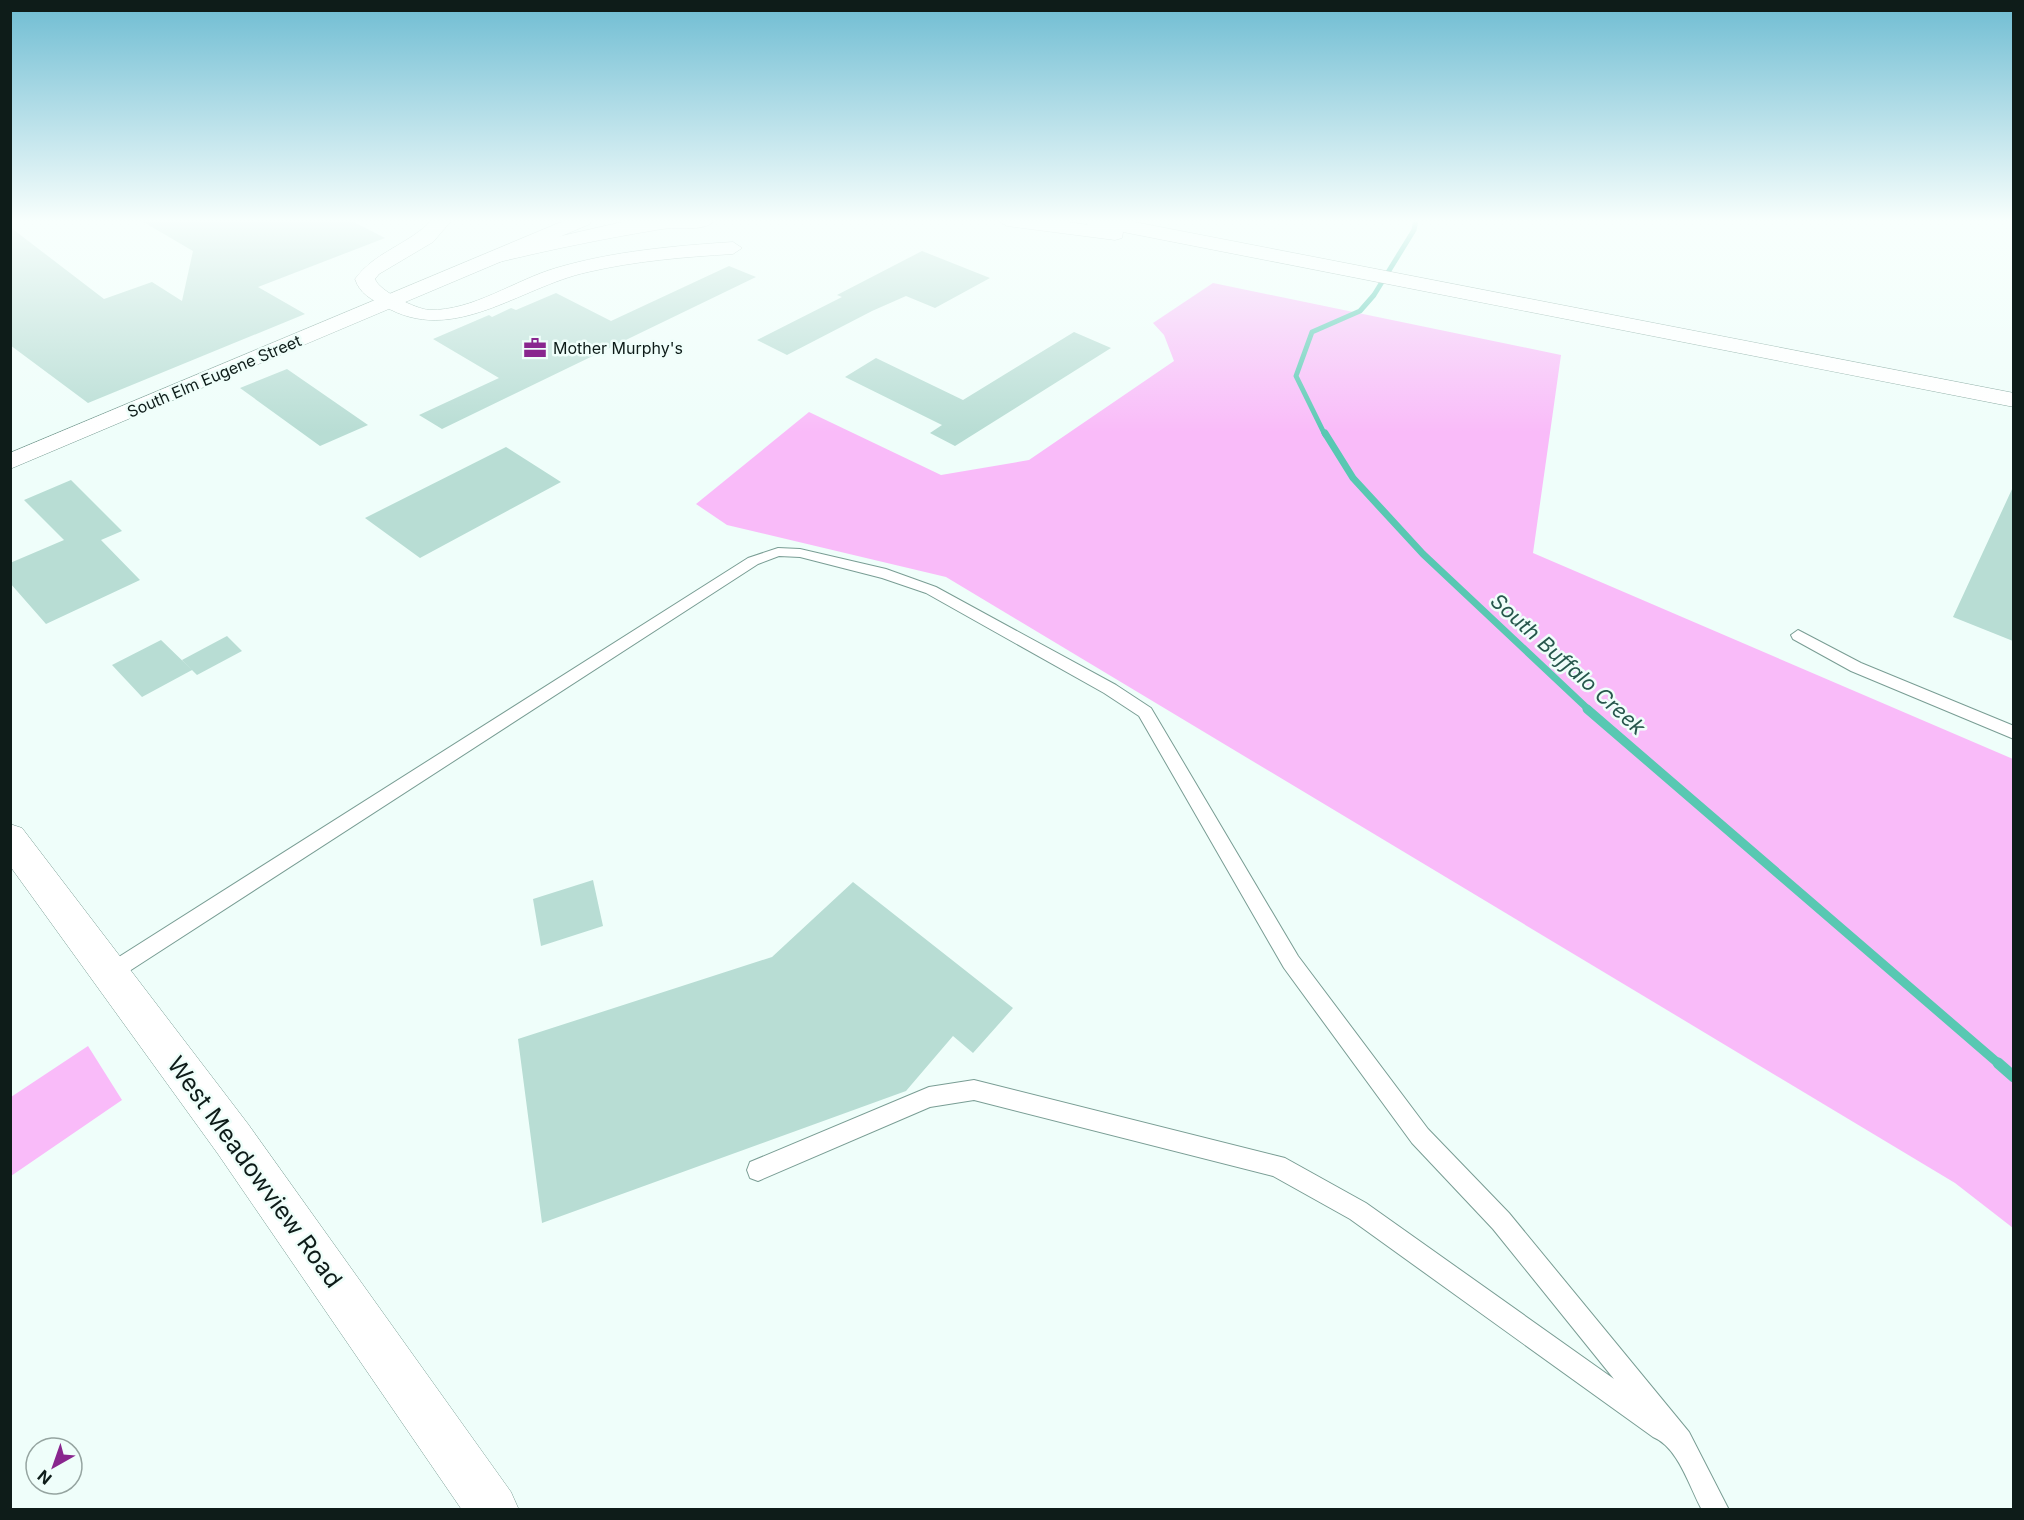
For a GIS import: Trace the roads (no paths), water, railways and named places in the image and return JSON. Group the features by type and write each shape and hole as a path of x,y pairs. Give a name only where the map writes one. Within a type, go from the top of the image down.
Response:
{"main road":[{"name":"South Elm Eugene Street","path":"10,462 415,291"},
{"path":"1494,291 2013,400"},
{"path":"1508,291 1949,366"},
{"name":"West Meadowview Road","path":"10,838 233,1139 493,1509"}],"street":[{"path":"373,291 423,315 446,315 510,291"}],"lane":[{"path":"110,973 753,561 778,552 800,553 886,574 931,590 1110,689 1144,712 1291,962 1323,1007 1420,1136 1501,1221 1680,1441 1716,1509"},
{"path":"1798,635 1856,667 2013,733"},
{"path":"758,1170 929,1097 974,1090 1277,1166 1358,1211 1680,1441"}],"waterway":[{"name":"South Buffalo Creek","path":"1325,435 1296,376 1312,332 1360,311 1377,291"},
{"name":"South Buffalo Creek","path":"1325,433 1353,478 1423,554 1589,710"},
{"name":"South Buffalo Creek","path":"1587,709 1999,1064"},
{"name":"South Buffalo Creek","path":"1998,1063 2014,1077"}],"place":[{"name":"Mother Murphy's","path":"535,348"}]}
